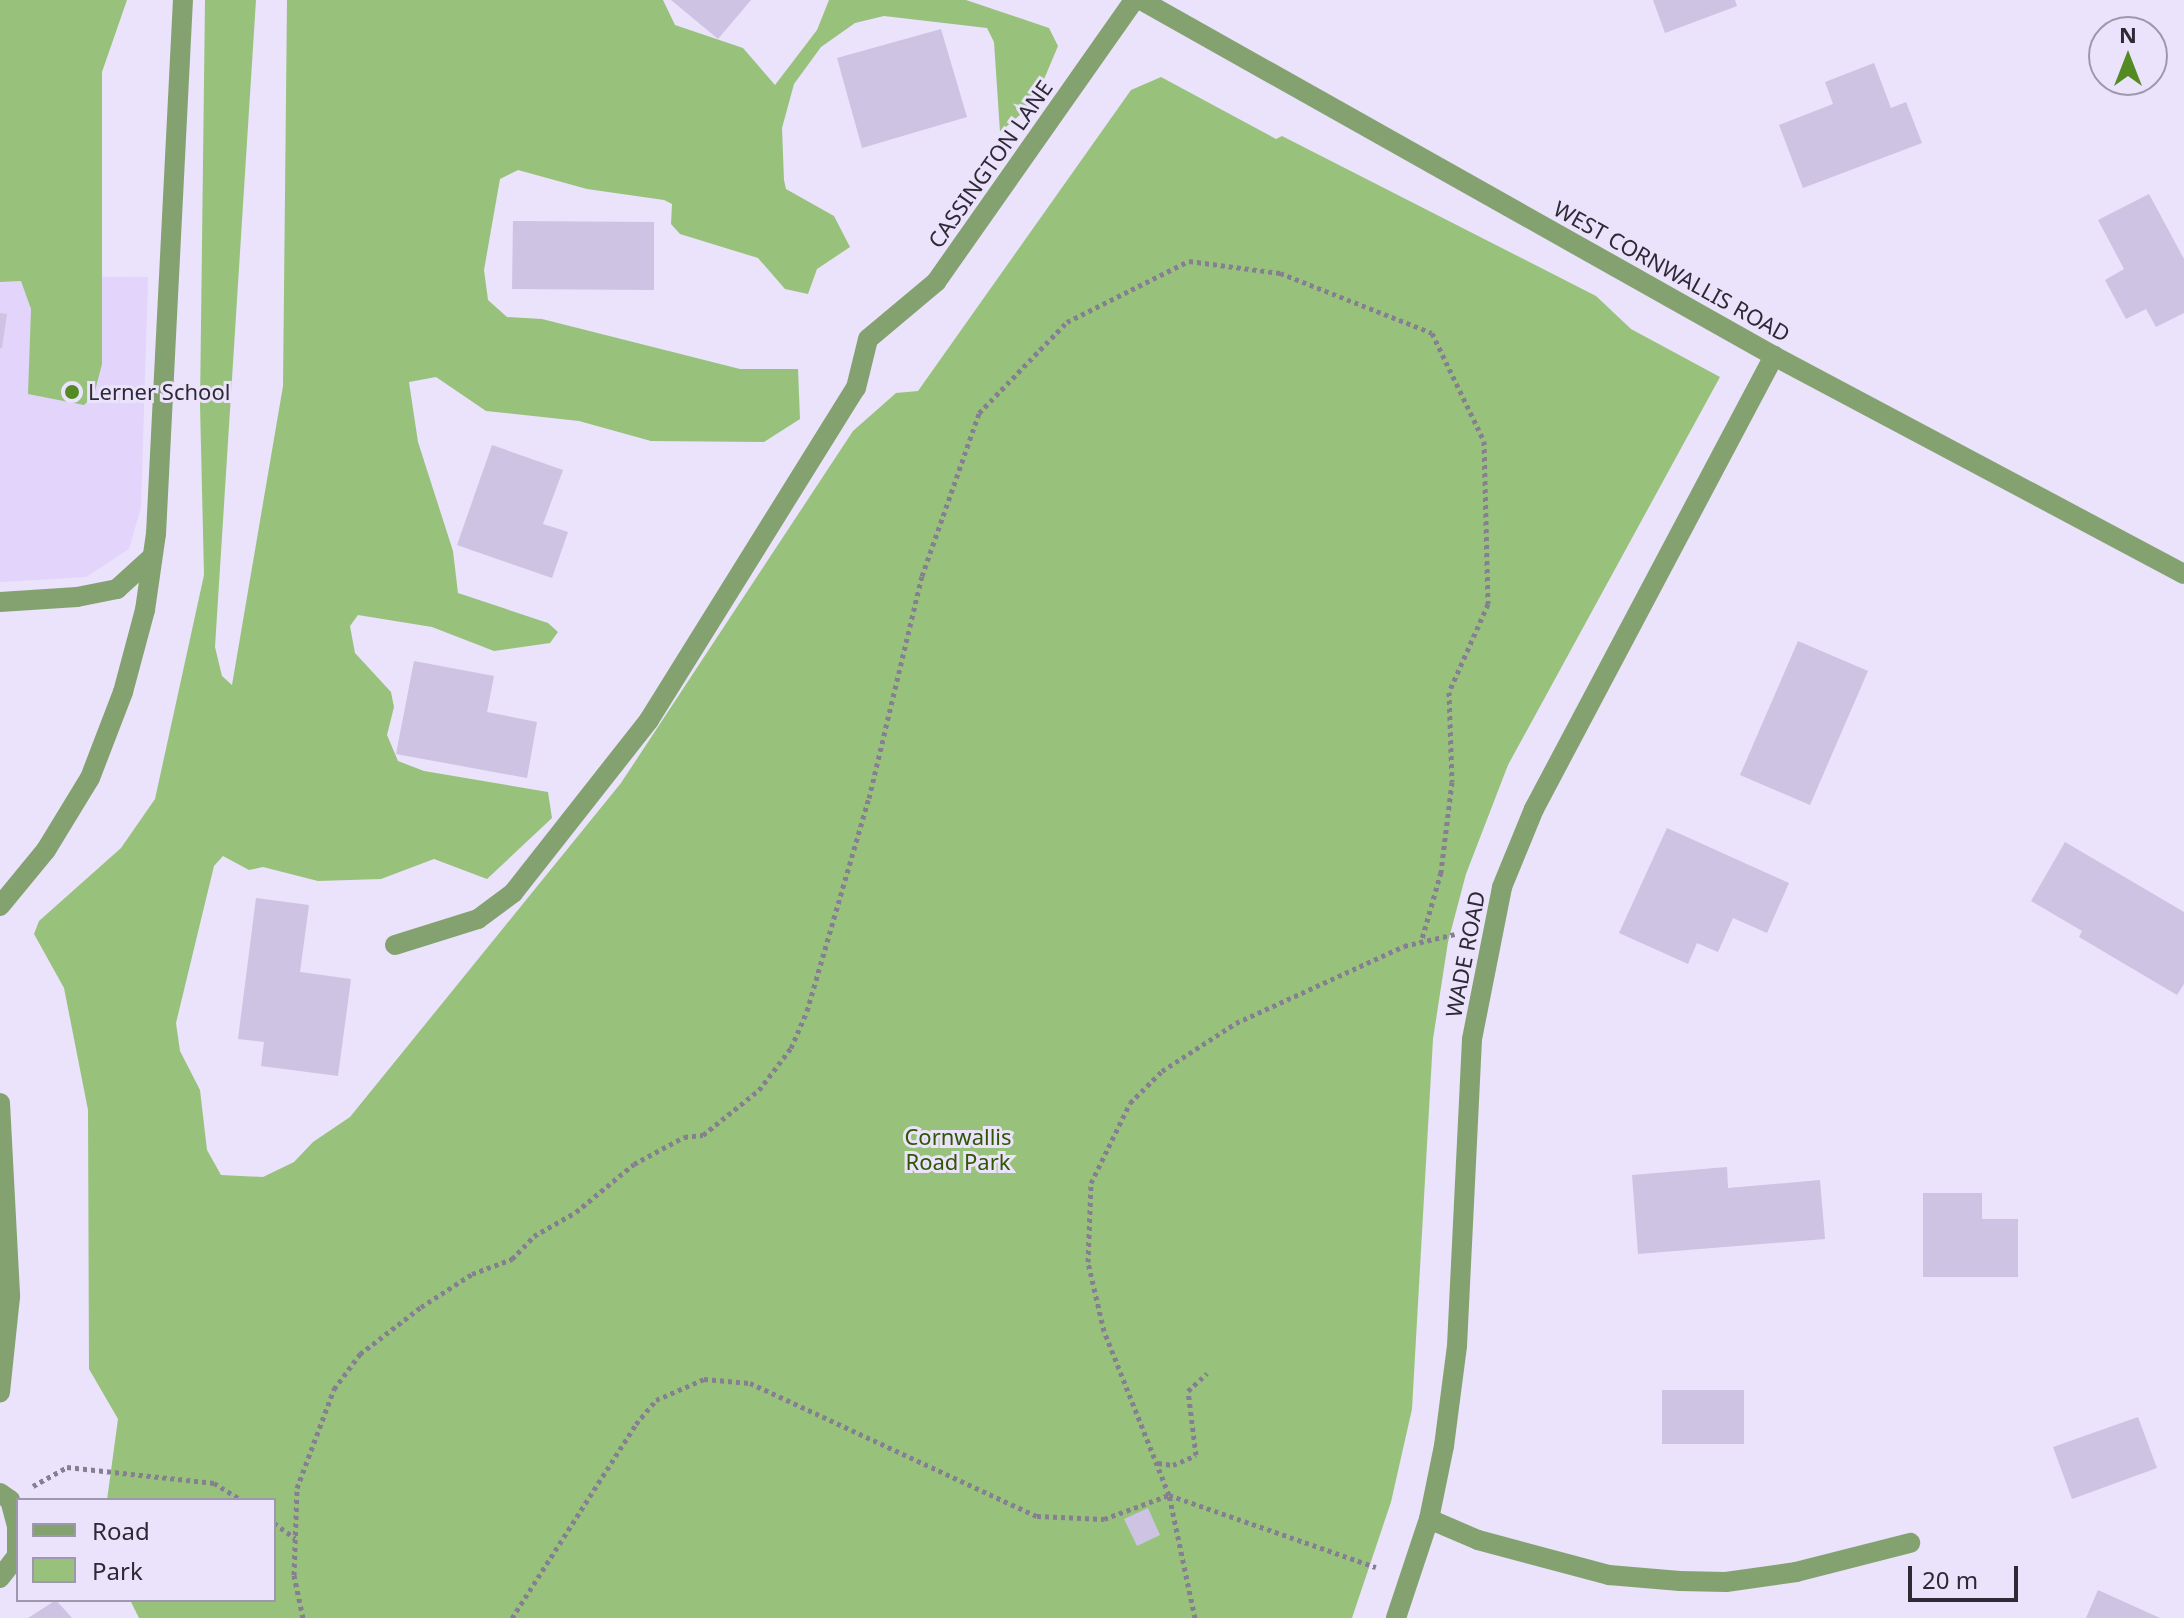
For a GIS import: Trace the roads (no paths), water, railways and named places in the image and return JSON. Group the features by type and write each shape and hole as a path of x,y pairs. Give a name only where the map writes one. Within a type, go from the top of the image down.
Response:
{"street":[{"path":"0,906 46,850 90,778 123,692 145,610 152,557 183,0"},
{"name":"CASSINGTON LANE","path":"395,945 478,919 513,893 649,720 856,388 868,339 936,282 1134,0"},
{"name":"WEST CORNWALLIS ROAD","path":"1141,0 1774,356 2184,574"},
{"name":"WADE ROAD","path":"1396,1618 1429,1519 1457,1346 1472,1039 1502,887 1534,809 1774,356"},
{"path":"0,602 77,597 117,589 152,557"},
{"path":"0,1103 10,1297 0,1392"},
{"path":"5,1496 16,1551"},
{"path":"1429,1519 1478,1540 1609,1575 1680,1581 1726,1582 1796,1572 1910,1543"},
{"path":"0,1578 16,1557"}],"place":[{"name":"Lerner School","path":"72,392"}],"park label":[{"name":"Cornwallis Road Park","path":"958,1148"}]}
